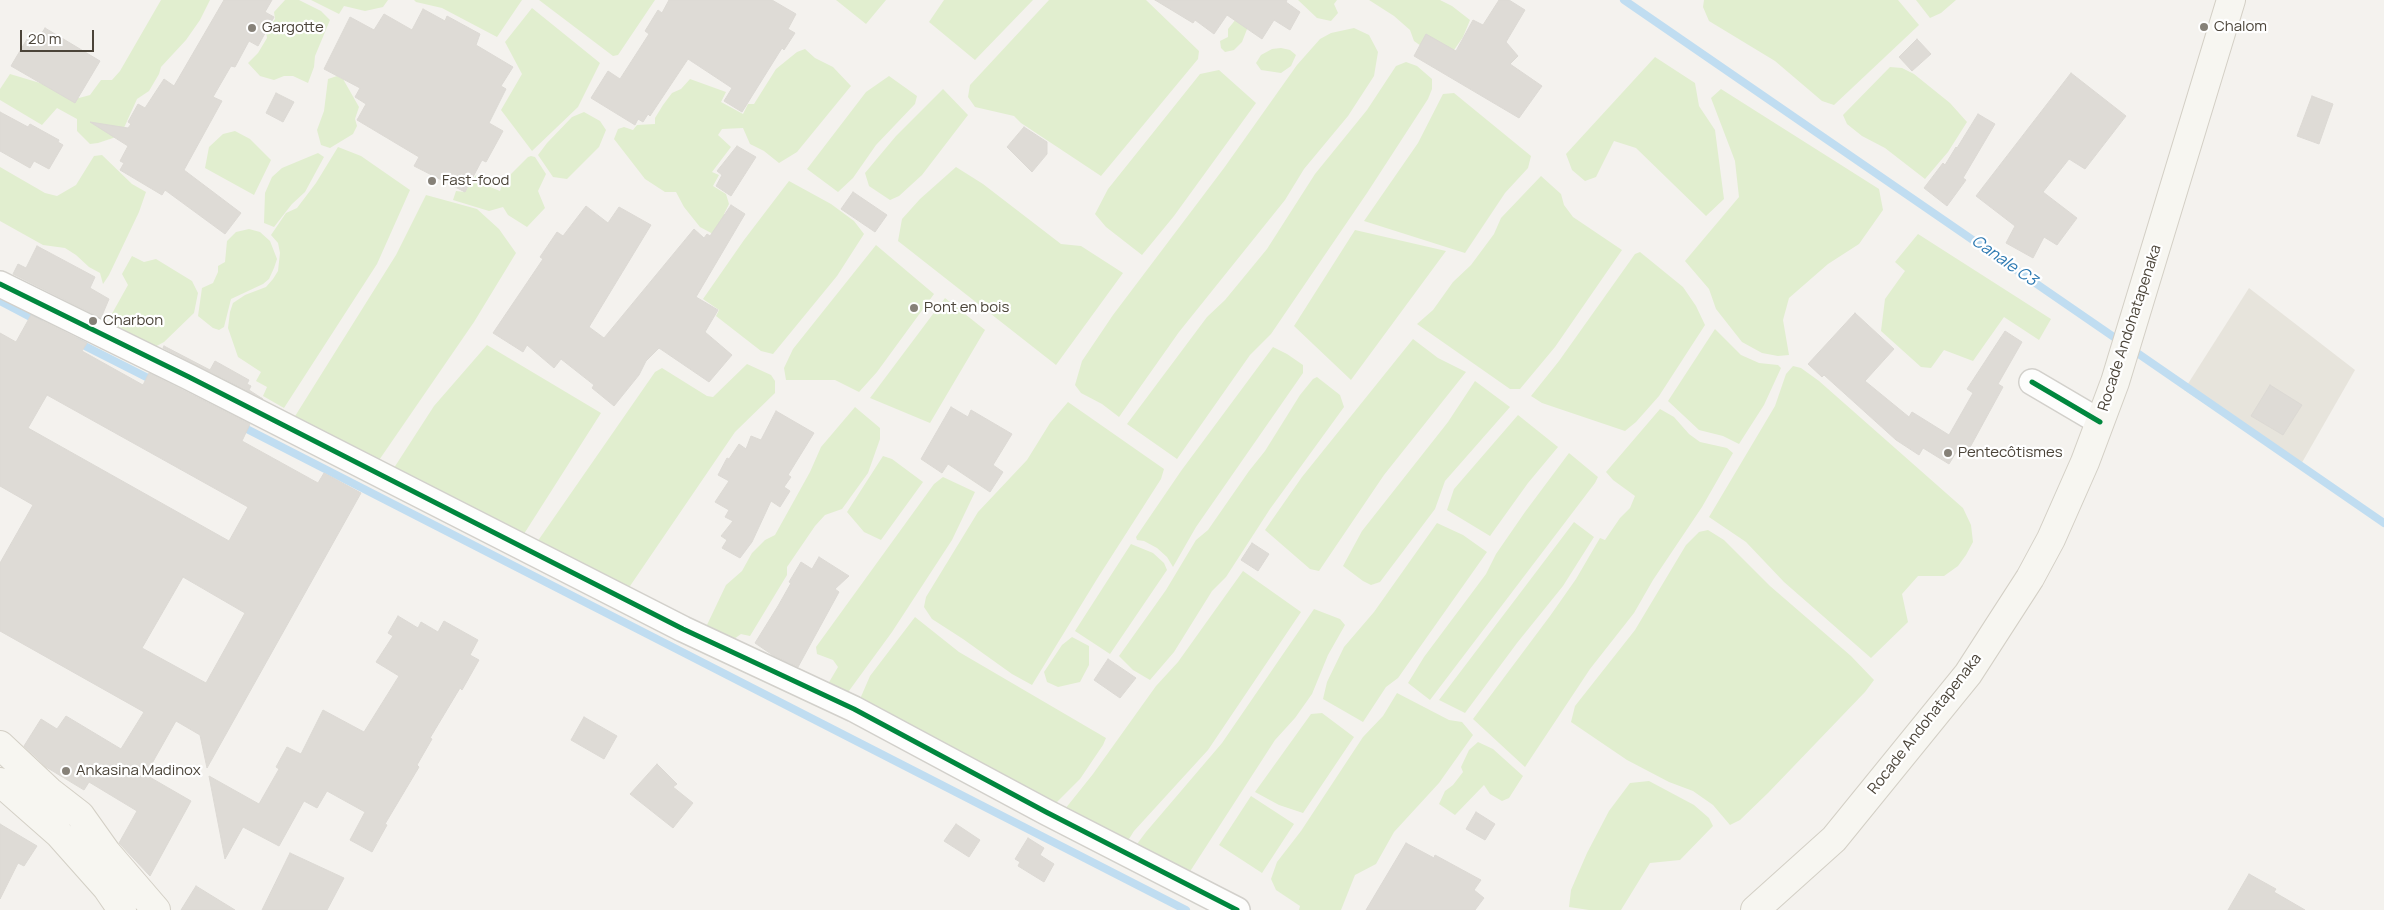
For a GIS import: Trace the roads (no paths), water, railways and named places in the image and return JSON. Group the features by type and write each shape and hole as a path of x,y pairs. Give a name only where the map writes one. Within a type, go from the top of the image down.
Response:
{"main road":[{"name":"Rocade Andohatapenaka","path":"1755,910 1834,839 1968,674 2030,578 2051,539 2115,382 2231,0"},
{"path":"0,745 50,791 80,815 107,853 156,910"},
{"path":"0,782 59,834 107,888 122,910"}],"street":[{"path":"0,284 189,377 683,629 854,709 1046,812 1237,910"},
{"path":"2032,382 2100,422"}],"waterway":[{"name":"Canale C3","path":"1624,0 2121,342"},
{"path":"0,301 38,321"},
{"path":"77,342 156,382"},
{"name":"Canale C3","path":"2130,348 2384,523"},
{"path":"239,425 1186,910"}],"place":[{"name":"Chalom","path":"2204,27"},
{"name":"Gargotte","path":"252,28"},
{"name":"Fast-food","path":"432,181"},
{"name":"Pont en bois","path":"914,308"},
{"name":"Charbon","path":"93,321"},
{"name":"Pentecôtismes","path":"1948,453"},
{"name":"Ankasina Madinox","path":"66,771"}]}
